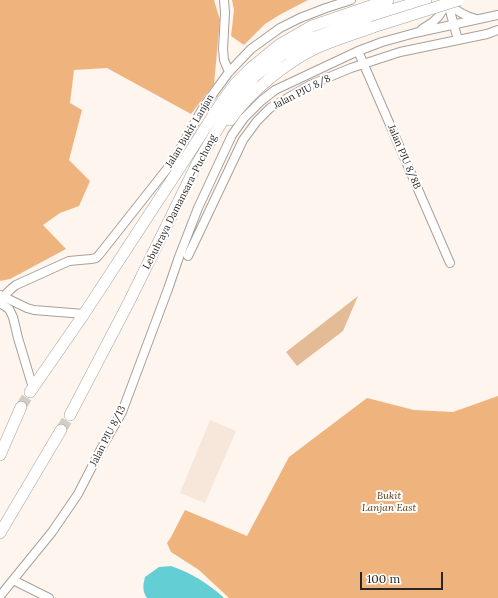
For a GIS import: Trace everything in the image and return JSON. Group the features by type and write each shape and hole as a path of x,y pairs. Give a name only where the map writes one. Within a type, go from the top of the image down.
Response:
{"highway":[{"name":"Lebuhraya Damansara–Puchong","path":"31,390 84,314 223,100 235,84 251,68 279,45 312,26 388,0"},
{"name":"Lebuhraya Damansara–Puchong","path":"70,415 129,302 198,162 242,90 255,76 282,55 310,39 384,12 425,0"},
{"path":"198,162 236,112 254,92 298,57 316,48 373,27 459,0"},
{"path":"0,456 21,407"},
{"path":"0,533 61,430"}],"street":[{"path":"224,0 225,13 223,55 229,72"},
{"name":"Jalan Bukit Lanjan","path":"1,298 11,288 69,261 96,258 174,160 204,106 229,72 251,49 280,28 300,18 351,0"},
{"path":"447,1 457,11 468,17 477,19"},
{"path":"447,1 458,40"},
{"path":"415,33 439,16 447,1"},
{"name":"Jalan PJU 8/8","path":"192,224 232,135 244,118 261,100 275,90 358,50 415,33 498,15"},
{"name":"Jalan PJU 8/8","path":"188,247 188,256 242,140 257,121 270,108 310,85 364,64 400,52 487,34 498,30"},
{"name":"Jalan PJU 8/8B","path":"358,50 450,263"},
{"path":"198,208 209,212"},
{"path":"188,247 192,224"},
{"name":"Jalan PJU 8/13","path":"0,596 52,532 78,494 122,412 192,224"},
{"path":"179,257 197,238"},
{"path":"1,298 34,310 84,314"},
{"path":"1,298 13,317 31,390"},
{"path":"13,580 49,598"}],"shaded area":[{"path":"358,296 343,331 297,366 286,352"},
{"path":"210,420 236,431 205,503 180,493"}],"green space":[{"path":"0,0 214,0 220,20 214,84 191,114 107,68 74,70 70,103 82,110 69,160 90,181 79,206 60,213 43,225 66,249 10,279 0,281"},
{"path":"232,0 308,0 265,24 244,45 231,36 234,10"},
{"name":"Bukit Lanjan East","path":"498,396 498,598 229,598 199,570 171,552 167,543 185,510 247,536 289,457 367,398 414,410 453,412"}],"water":[{"path":"171,566 199,579 224,598 147,598 143,588 145,577 159,567"}],"tunnel":[{"path":"21,407 30,392"},
{"path":"61,430 70,415"}]}
